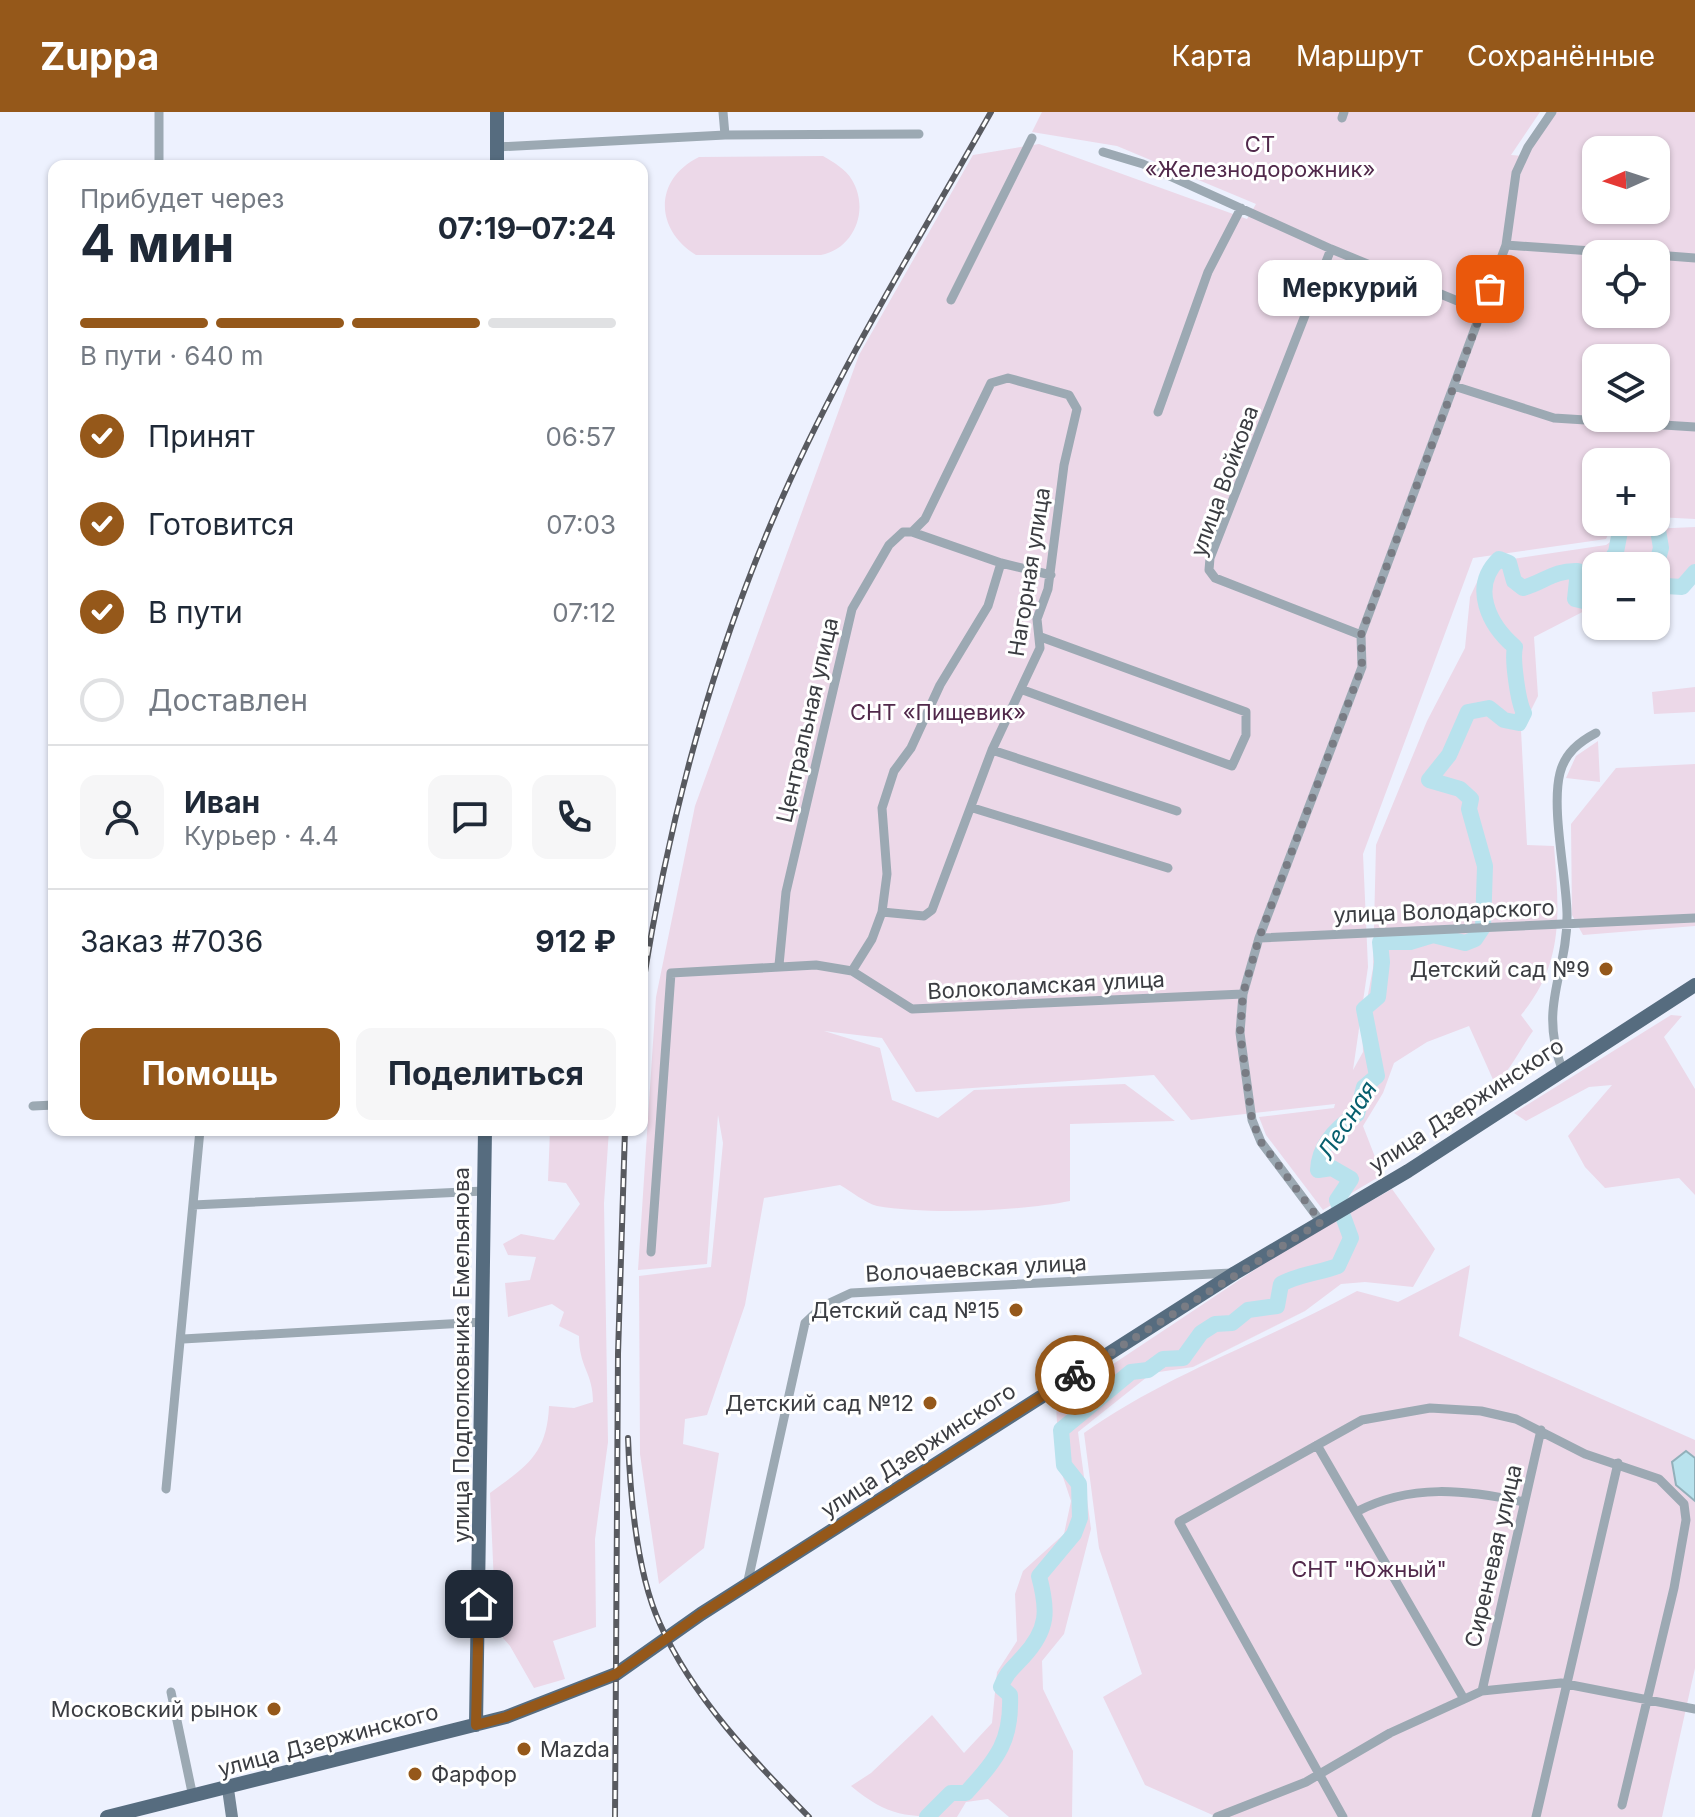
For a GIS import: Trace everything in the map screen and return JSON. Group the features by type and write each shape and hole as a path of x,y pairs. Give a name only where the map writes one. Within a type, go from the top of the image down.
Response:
{"main road":[{"path":"497,113 497,160"},
{"name":"улица Дзержинского","path":"107,1817 506,1717 616,1674 747,1585 1235,1273 1343,1209 1695,985"},
{"name":"улица Подполковника Емельянова","path":"476,1725 481,1581 485,1136"},
{"path":"228,1789 232,1817"}],"street":[{"path":"159,112 159,160"},
{"path":"723,112 725,135"},
{"path":"1321,1222 1261,1142 1252,1120 1240,1033 1243,994 1259,938 1362,667 1361,635 1506,245 1516,173 1528,147 1552,112"},
{"path":"497,147 725,135 919,134"},
{"path":"951,300 1032,138"},
{"path":"1103,152 1143,164 1331,249 1482,311"},
{"path":"1158,412 1208,272 1241,208"},
{"path":"1506,245 1582,250"},
{"name":"улица Войкова","path":"1331,249 1210,558 1209,570 1215,578 1361,635"},
{"path":"1670,256 1695,258"},
{"name":"Центральная улица","path":"779,965 786,892 852,609 889,545 903,532 912,532 925,519 991,383 1008,378 1069,395 1077,409"},
{"path":"1454,386 1554,418 1695,427"},
{"name":"Нагорная улица","path":"882,912 924,916 932,910 973,808 992,750 1023,690 1041,637 1037,619 1051,575 1064,465 1077,409"},
{"path":"912,532 1001,563 1051,575"},
{"path":"852,971 872,939 882,912 887,874 882,808 894,771 911,748 940,685 988,606 1001,563"},
{"path":"1023,690 1232,766 1246,735 1246,712 1041,637"},
{"name":"улица Володарского","path":"1259,938 1567,924 1559,779 1568,754 1596,733"},
{"path":"992,750 1177,811"},
{"path":"973,808 1168,868"},
{"path":"1562,1069 1550,1026 1567,924 1695,918"},
{"name":"Волоколамская улица","path":"651,1252 671,973 816,965 852,971 912,1009 1243,994"},
{"path":"33,1106 48,1105"},
{"path":"166,1489 183,1339 199,1136"},
{"path":"193,1205 484,1191"},
{"name":"Волочаевская улица","path":"747,1585 805,1323 823,1306 851,1293 1235,1273"},
{"path":"183,1339 483,1322"},
{"path":"1343,1817 1179,1522 1362,1420 1430,1408 1481,1411 1516,1419 1585,1454 1659,1479 1684,1504 1686,1512 1674,1588 1622,1805"},
{"name":"Сиреневая улица","path":"1482,1691 1541,1430"},
{"path":"1317,1445 1464,1699"},
{"path":"1536,1817 1618,1463"},
{"path":"1356,1512 1391,1497 1431,1491 1471,1491 1524,1502"},
{"path":"1217,1817 1266,1801 1390,1733 1482,1691 1535,1683 1566,1684 1695,1709"},
{"path":"171,1692 193,1797"}],"green space":[{"path":"1042,112 1540,112 1511,155 1523,156 1546,112 1695,112 1695,519 1670,518 1670,448 1582,448 1582,536 1607,536 1606,539 1473,558 1363,854 1368,967 1353,1070 1363,1052 1362,1026 1373,968 1376,845 1427,721 1465,648 1470,597 1486,563 1606,545 1619,536 1670,536 1670,528 1695,527 1695,583 1670,592 1670,552 1582,552 1582,612 1534,637 1538,696 1521,730 1527,845 1554,846 1557,914 1556,935 1545,975 1521,1015 1533,1031 1495,1084 1469,1026 1427,1042 1394,1063 1383,1093 1363,1126 1382,1175 1323,1210 1266,1135 1259,1117 1334,1108 1335,1104 1191,1120 1154,1075 916,1092 882,1038 824,1031 880,1048 892,1100 938,1118 974,1090 1125,1084 1175,1121 1070,1124 1070,1201 974,1211 898,1209 872,1204 840,1185 764,1198 745,1305 707,1415 685,1419 683,1444 719,1453 704,1548 659,1584 640,1454 639,1276 711,1267 723,1143 718,1115 707,1264 638,1270 656,997 695,806 859,355 973,155 1039,144 1247,219 1256,204 1117,146 1032,132"},
{"path":"823,156 849,176 859,204 856,226 850,237 833,251 821,255 696,255 672,232 665,204 667,191 684,166 699,157"},
{"path":"1695,687 1695,712 1654,714 1652,692"},
{"path":"1598,741 1600,782 1566,778 1576,756"},
{"path":"1695,764 1695,926 1583,935 1572,915 1571,824 1616,768"},
{"path":"1671,1015 1682,1016 1664,1037 1695,1089 1695,1195 1679,1178 1605,1188 1585,1167 1568,1136 1612,1085 1589,1087 1526,1121 1514,1113"},
{"path":"550,1136 609,1136 604,1203 608,1442 595,1539 596,1627 553,1641 565,1679 534,1688 510,1646 496,1630 490,1493 533,1457 544,1436 549,1406 574,1408 593,1402 579,1336 559,1326 564,1312 552,1304 508,1317 505,1283 530,1280 536,1257 508,1255 503,1244 521,1234 554,1240 580,1204 566,1183 548,1181"},
{"path":"1392,1189 1435,1249 1413,1287 1365,1282 1341,1284 1305,1311 1193,1367 1152,1373 1078,1432 1091,1529 1064,1634 1042,1661 1043,1689 1073,1751 1072,1817 1009,1817 988,1799 966,1802 957,1817 925,1817 899,1813 876,1804 851,1786 871,1773 932,1715 964,1753 992,1723 997,1672 1017,1641 1015,1594 1023,1571 1064,1534 1071,1501 1059,1465 1056,1402 1277,1255"},
{"name":"СНТ \"Южный\"","path":"1470,1265 1459,1336 1695,1440 1695,1668 1662,1817 1217,1817 1145,1785 1103,1697 1142,1674 1099,1548 1084,1433 1183,1375 1357,1291 1398,1302"}],"water":[{"path":"1686,1451 1695,1458 1695,1501 1676,1485 1672,1462"}],"waterway":[{"name":"Лесная","path":"1616,552 1621,526 1636,522 1658,530 1660,552"},
{"name":"Лесная","path":"927,1817 951,1793 966,1793 994,1760 1005,1738 1010,1695 1001,1687 1008,1674 1032,1647 1042,1628 1045,1609 1039,1576 1074,1534 1080,1518 1079,1484 1064,1465 1061,1430 1131,1372 1148,1370 1163,1359 1183,1358 1201,1333 1215,1324 1232,1323 1248,1310 1277,1306 1281,1284 1338,1266 1351,1238 1337,1200 1351,1179 1332,1168 1318,1170 1319,1161 1336,1131 1357,1114 1364,1087 1377,1076 1364,1009 1378,997 1382,962 1380,942 1410,942 1433,935 1465,943 1475,939 1483,927 1485,866 1469,809 1471,799 1460,789 1429,780 1449,755 1468,712 1489,708 1504,720 1519,723 1524,713 1516,680 1515,647 1497,628 1486,605 1484,593 1490,570 1499,559 1509,563 1514,581 1523,588 1556,574 1578,571 1575,599 1582,601"},
{"name":"Лесная","path":"1670,586 1682,587 1695,572"}],"railway":[{"path":"648,956 665,864 696,739 714,677 758,555 830,398 991,112"},
{"path":"615,1817 618,1354 625,1136"},
{"path":"628,1438 640,1558 660,1624 689,1678 707,1703 746,1751 809,1817"}],"way so far":[{"path":"1075,1375 1321,1222 1261,1142 1252,1120 1240,1033 1243,994 1259,938 1362,667 1361,635 1490,289"}],"place":[{"name":"Меркурий","path":"1490,289"},
{"name":"Детский сад №9","path":"1606,969"},
{"name":"Детский сад №15","path":"1016,1310"},
{"name":"Детский сад №12","path":"930,1403"},
{"name":"Московский рынок","path":"274,1709"},
{"name":"Mazda","path":"524,1749"},
{"name":"Фарфор","path":"415,1774"}],"route":[{"path":"479,1604 476,1725 506,1717 616,1674 701,1614 1075,1375"}],"park label":[{"name":"СТ «Железнодорожник»","path":"1260,156"},
{"name":"СНТ «Пищевик»","path":"938,712"}]}
